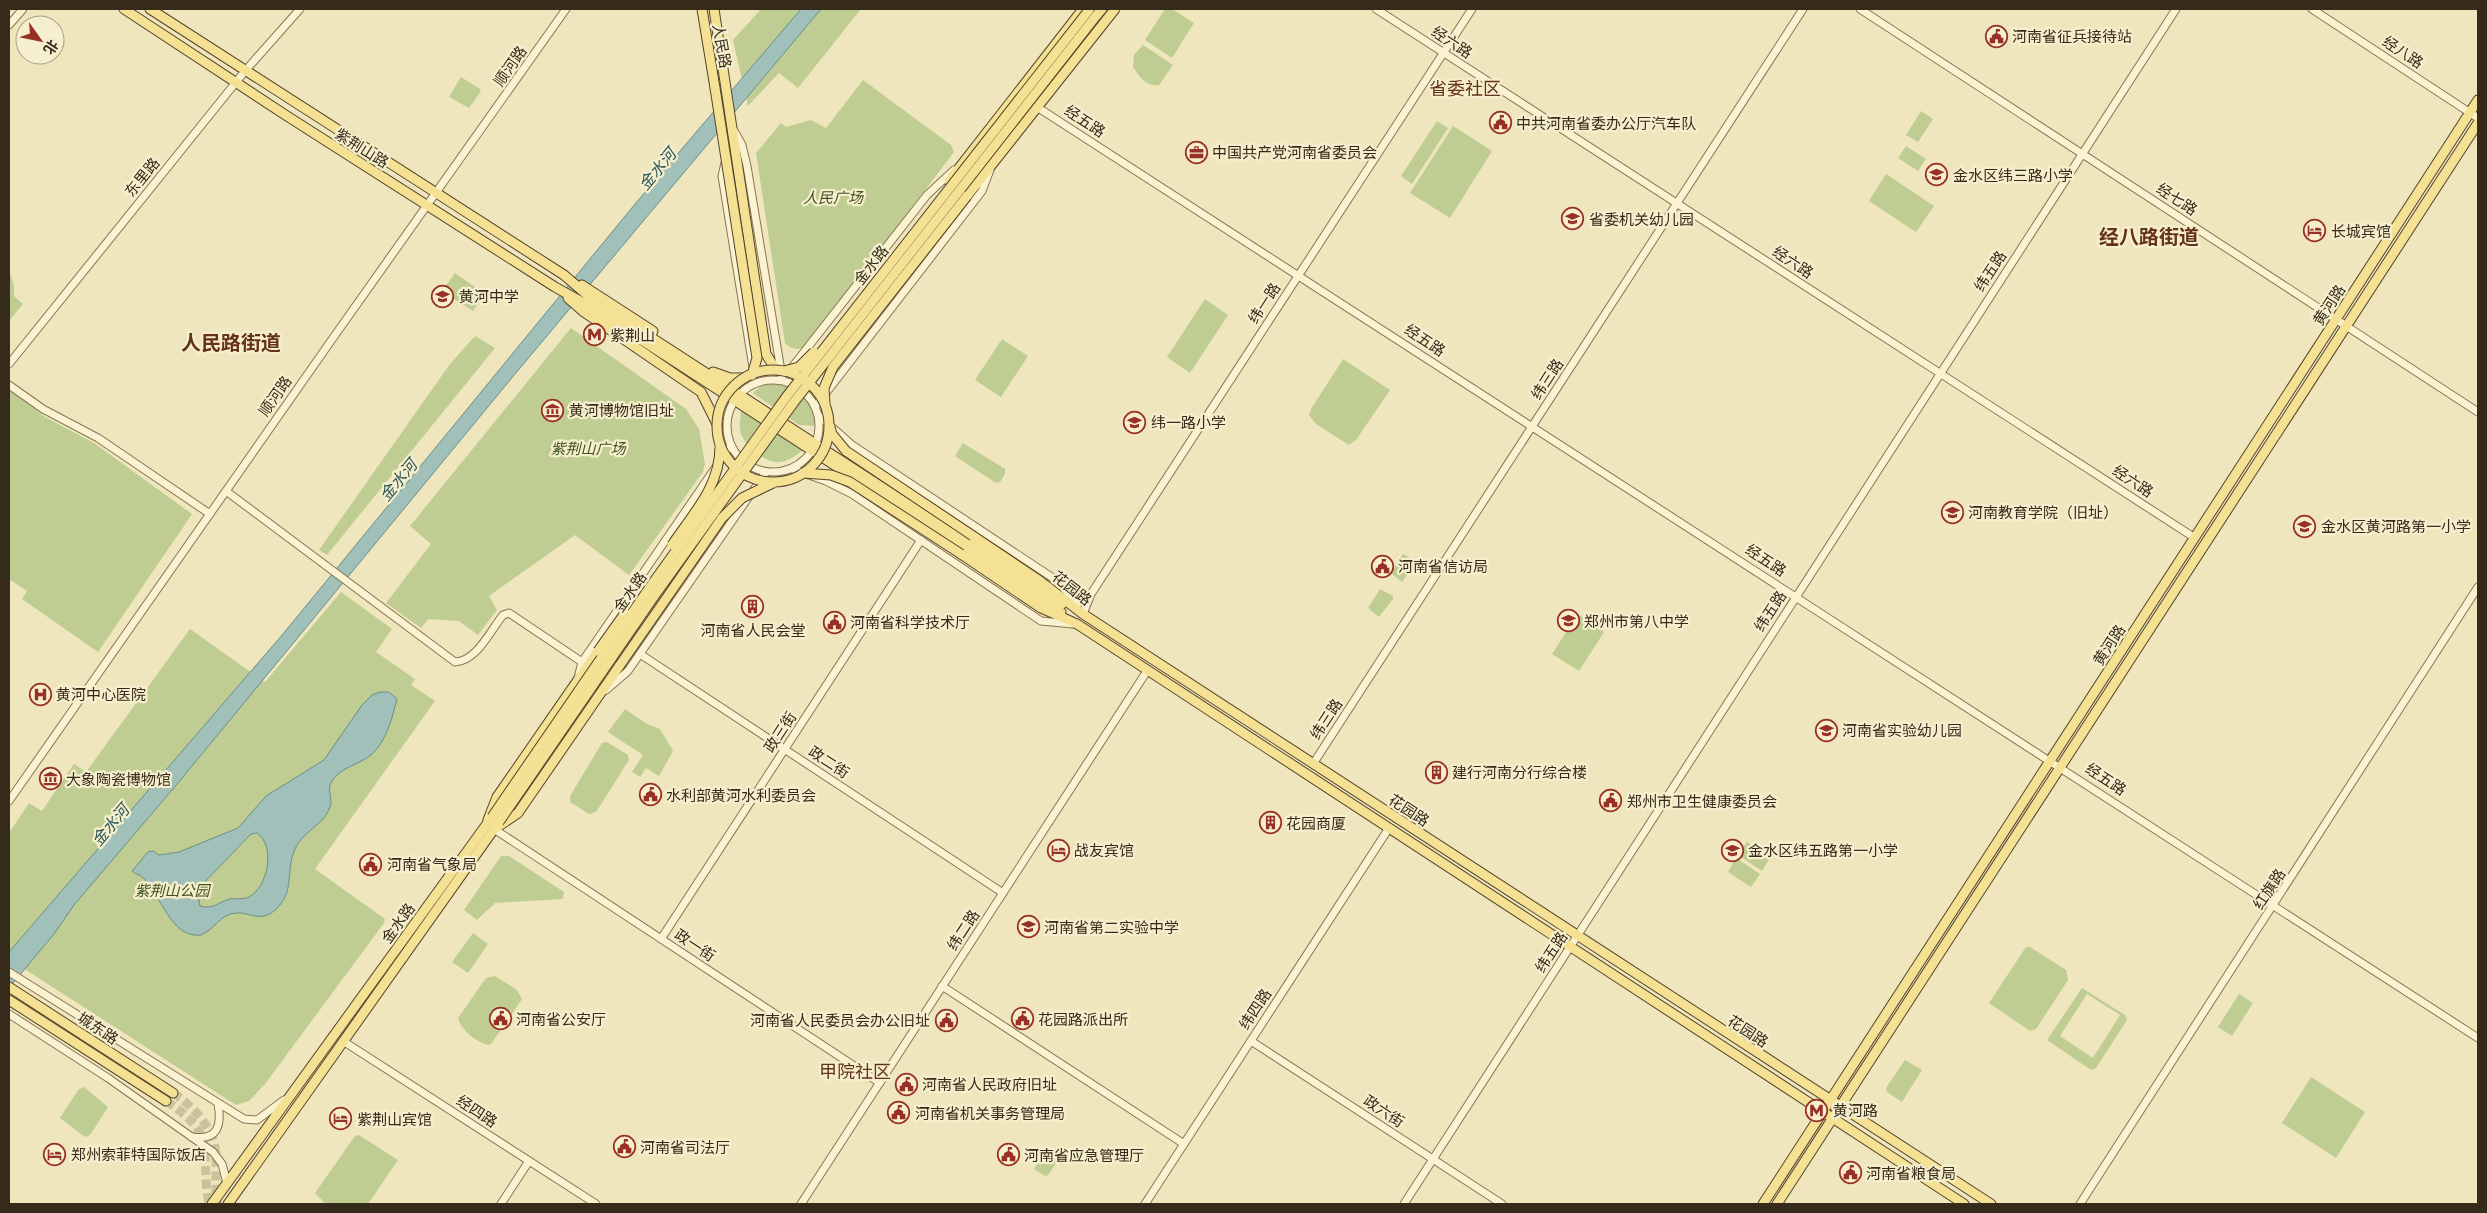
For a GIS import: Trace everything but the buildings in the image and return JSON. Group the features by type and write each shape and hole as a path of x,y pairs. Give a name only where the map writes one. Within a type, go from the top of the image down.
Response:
{"main road":[{"name":"紫荆山路","path":"124,9 426,205 555,286 590,303"},
{"name":"紫荆山路","path":"150,9 564,276 590,303"},
{"name":"人民路","path":"702,9 758,358 751,379"},
{"name":"人民路","path":"714,9 766,354 781,374"},
{"path":"720,442 731,463 743,473 757,480 776,482 789,480 803,473 814,464 823,451 828,437 829,422 825,406 824,388 833,368 1115,9"},
{"path":"590,303 656,334 714,372 730,378 751,379 781,374 799,367 822,343 967,157 1092,10"},
{"name":"金水路","path":"228,1204 493,823 656,579 781,404 1092,10"},
{"name":"黄河路","path":"1763,1204 2336,320 2474,115 2478,100"},
{"name":"黄河路","path":"1777,1204 2478,123"},
{"path":"590,303 644,352 701,392 718,426"},
{"path":"590,303 1048,596 1083,614"},
{"path":"781,374 806,381 818,392 825,406"},
{"path":"493,823 497,797 712,488 720,460 718,426 720,410 727,395 751,379"},
{"name":"花园路","path":"829,422 832,434 846,451 1040,581 1083,614 1840,1108 1991,1204"},
{"path":"814,447 1077,624"},
{"name":"花园路","path":"803,473 832,475 850,482 1041,608 1077,624 1964,1204"},
{"path":"493,823 518,813 722,518 742,498 776,482"},
{"name":"金水路","path":"212,1204 287,1097 493,823"},
{"name":"城东路","path":"11,988 173,1093"},
{"name":"城东路","path":"9,1000 166,1101"}],"street":[{"path":"9,25 23,9"},
{"name":"东里路","path":"9,364 245,71 300,9"},
{"name":"顺河路","path":"9,801 565,9"},
{"name":"经六路","path":"1376,9 2195,538"},
{"name":"纬一路","path":"1083,614 1090,594 1472,9"},
{"name":"纬三路","path":"1313,764 1803,9"},
{"name":"经七路","path":"1860,9 2478,412"},
{"name":"纬五路","path":"1404,1204 2176,9"},
{"name":"经八路","path":"2312,9 2474,115"},
{"name":"经五路","path":"1037,107 2061,766 2478,1038"},
{"path":"751,379 737,397 727,419 727,432 731,445 738,456 748,465 766,472 780,472 792,468 803,462 814,447 820,429 819,416 816,407 801,388 781,374 927,195 967,157"},
{"path":"816,407 982,192 992,164"},
{"path":"9,385 43,409 98,438 210,514"},
{"path":"819,416 852,445 1059,582 1083,614"},
{"path":"577,682 582,662 731,445"},
{"path":"792,468 826,481 852,494 1041,621 1077,624"},
{"path":"600,695 628,671 766,472"},
{"path":"226,491 455,662 463,662 472,657 503,615 509,613 582,662"},
{"name":"政三街","path":"662,939 921,540"},
{"name":"红旗路","path":"2080,1204 2275,905 2478,587"},
{"name":"政二街","path":"640,654 1003,893"},
{"name":"纬二路","path":"801,1204 1147,671"},
{"name":"政一街","path":"493,823 662,939 880,1083"},
{"name":"纬四路","path":"1145,1204 1389,828"},
{"path":"9,972 244,1119 251,1121 266,1116 287,1097"},
{"path":"942,986 1184,1144"},
{"path":"9,1014 108,1078 219,1158 227,1183"},
{"name":"经四路","path":"343,1041 596,1204"},
{"name":"政六街","path":"1251,1041 1502,1204"},
{"path":"189,1136 202,1138 214,1134 220,1123 218,1104"},
{"path":"501,1204 529,1161"}],"green space":[{"path":"761,9 861,9 798,88 779,73 748,106 733,40"},
{"path":"1165,9 1172,9 1194,23 1172,58 1145,40"},
{"path":"1143,45 1173,65 1159,85 1147,83 1133,67 1134,55"},
{"path":"461,77 481,91 469,108 449,97"},
{"name":"人民广场","path":"863,80 951,145 954,152 807,345 798,349 793,348 785,343 756,153 781,123 786,127 811,120 826,128"},
{"path":"1921,111 1933,119 1918,142 1906,135"},
{"path":"1437,121 1448,128 1412,184 1401,176"},
{"path":"1453,126 1492,151 1450,218 1410,193"},
{"path":"1906,146 1926,159 1918,171 1898,158"},
{"path":"1886,174 1934,206 1916,232 1869,201"},
{"path":"9,271 14,285 14,296 23,304 9,321"},
{"path":"455,273 485,294 473,311 442,291"},
{"path":"1205,299 1228,315 1190,373 1167,357"},
{"name":"紫荆山广场","path":"571,328 686,409 699,429 705,464 703,472 629,575 575,535 489,596 497,610 478,635 459,621 428,619 421,628 386,603 431,544 410,526"},
{"path":"475,336 495,348 327,555 319,550 450,364"},
{"path":"1002,339 1028,356 1001,397 975,380"},
{"path":"1343,359 1390,390 1356,440 1349,445 1316,424 1309,415"},
{"path":"778,382 786,384 805,397 812,410 814,426 799,425 753,393 761,386"},
{"path":"9,389 45,417 94,443 192,514 98,652 22,599 27,591 9,579"},
{"path":"741,410 756,412 805,448 797,455 781,462 775,462 762,457 750,448 742,436 740,428"},
{"path":"963,443 1005,469 1005,474 1000,482 996,483 955,456"},
{"path":"1403,554 1416,561 1416,563 1402,582 1391,573"},
{"path":"1380,589 1393,596 1393,599 1379,617 1368,608"},
{"name":"紫荆山公园","path":"341,592 392,629 376,652 415,679 411,685 435,701 315,869 385,919 384,923 265,1084 249,1101 236,1105 9,959 9,833 29,803 42,811 74,764 86,772 190,629 265,682"},
{"path":"1578,614 1604,632 1579,671 1552,654"},
{"path":"625,709 647,724 660,729 673,751 659,776 646,768 640,777 632,772 643,755 608,732"},
{"path":"607,742 628,755 629,760 596,812 589,814 570,802 570,796 602,743"},
{"path":"1747,842 1770,858 1762,871 1738,855"},
{"path":"501,856 509,856 564,892 563,899 495,903 477,920 464,910"},
{"path":"1736,858 1760,874 1751,887 1728,872"},
{"path":"473,933 488,944 468,973 452,962"},
{"path":"2026,947 2030,947 2066,970 2068,980 2036,1029 2030,1031 1989,1003"},
{"path":"495,976 517,990 522,999 491,1044 488,1045 470,1035 458,1018 486,978"},
{"path":"2082,988 2125,1015 2127,1020 2096,1068 2091,1070 2047,1040","holes":["2087,994 2120,1015 2093,1058 2060,1036"]},
{"path":"2239,994 2253,1003 2232,1036 2218,1027"},
{"path":"1905,1060 1922,1070 1902,1102 1887,1092 1886,1088"},
{"path":"2311,1077 2365,1112 2336,1158 2282,1123"},
{"path":"84,1087 108,1107 90,1135 85,1137 60,1118 78,1090"},
{"path":"359,1135 398,1160 368,1204 326,1204 315,1193 355,1136"},
{"path":"1047,1148 1058,1154 1059,1159 1048,1175 1045,1176 1034,1169"}],"water":[{"path":"801,9 821,9 515,374 178,783 74,905 54,934 9,988 9,952 283,634 635,204"},
{"path":"380,692 389,692 397,699 391,721 382,742 367,758 343,770 333,779 330,785 331,804 326,814 299,842 295,849 287,892 281,904 265,916 241,913 230,914 201,935 190,934 181,930 167,914 149,884 132,871 148,852 153,851 159,855 179,852 238,828 266,796 324,760 362,705 372,695","holes":["257,833 263,839 268,856 267,866 265,876 256,892 247,898 230,899 208,907 200,906 197,890 251,834"]}],"tunnel":[{"path":"173,1093 202,1119 211,1135 216,1154 218,1204"},
{"path":"166,1101 183,1113 201,1135 204,1146 209,1204"}],"place":[{"name":"河南省征兵接待站","path":"1996,36"},
{"name":"中共河南省委办公厅汽车队","path":"1500,123"},
{"name":"中国共产党河南省委员会","path":"1196,152"},
{"name":"金水区纬三路小学","path":"1937,175"},
{"name":"省委机关幼儿园","path":"1573,219"},
{"name":"长城宾馆","path":"2315,231"},
{"name":"黄河中学","path":"443,296"},
{"name":"紫荆山","path":"594,335"},
{"name":"黄河博物馆旧址","path":"553,410"},
{"name":"纬一路小学","path":"1135,422"},
{"name":"河南教育学院（旧址）","path":"1952,512"},
{"name":"金水区黄河路第一小学","path":"2305,526"},
{"name":"河南省信访局","path":"1382,566"},
{"name":"河南省人民会堂","path":"753,607"},
{"name":"郑州市第八中学","path":"1568,621"},
{"name":"河南省科学技术厅","path":"834,622"},
{"name":"黄河中心医院","path":"40,694"},
{"name":"河南省实验幼儿园","path":"1826,730"},
{"name":"建行河南分行综合楼","path":"1436,772"},
{"name":"大象陶瓷博物馆","path":"50,779"},
{"name":"水利部黄河水利委员会","path":"650,795"},
{"name":"郑州市卫生健康委员会","path":"1611,801"},
{"name":"花园商厦","path":"1270,823"},
{"name":"战友宾馆","path":"1058,850"},
{"name":"金水区纬五路第一小学","path":"1732,850"},
{"name":"河南省气象局","path":"371,864"},
{"name":"河南省第二实验中学","path":"1028,927"},
{"name":"河南省公安厅","path":"500,1019"},
{"name":"花园路派出所","path":"1022,1019"},
{"name":"河南省人民委员会办公旧址","path":"946,1020"},
{"name":"河南省人民政府旧址","path":"906,1084"},
{"name":"黄河路","path":"1817,1110"},
{"name":"河南省机关事务管理局","path":"899,1113"},
{"name":"紫荆山宾馆","path":"341,1119"},
{"name":"河南省司法厅","path":"624,1147"},
{"name":"郑州索菲特国际饭店","path":"55,1154"},
{"name":"河南省应急管理厅","path":"1008,1155"},
{"name":"河南省粮食局","path":"1850,1173"}],"district":[{"name":"省委社区","path":"1465,88"},
{"name":"经八路街道","path":"2149,236"},
{"name":"人民路街道","path":"231,342"},
{"name":"甲院社区","path":"855,1071"}],"water label":[{"name":"金水河","path":"657,169"},
{"name":"金水河","path":"398,480"},
{"name":"金水河","path":"110,825"}]}
